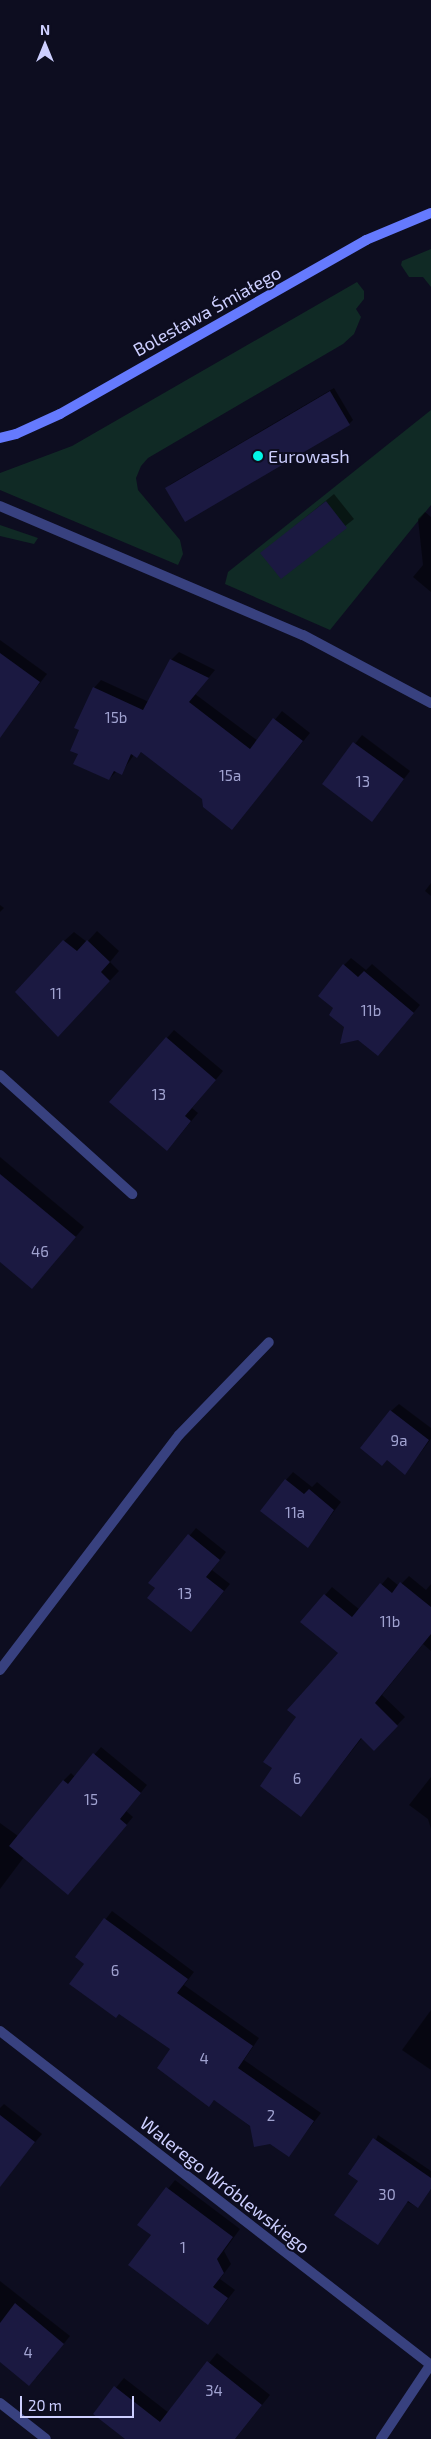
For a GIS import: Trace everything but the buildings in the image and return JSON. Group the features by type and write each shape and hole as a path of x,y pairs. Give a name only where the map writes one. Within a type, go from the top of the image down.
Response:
{"street":[{"name":"Bolesława Śmiałego","path":"0,438 16,434 60,414 366,240 431,213"},
{"path":"0,506 303,635 431,702"},
{"path":"0,1075 132,1194"},
{"path":"0,1670 179,1435 269,1342"},
{"name":"Walerego Wróblewskiego","path":"0,2031 431,2364"},
{"path":"382,2439 431,2364"},
{"path":"0,2403 46,2439"}],"green space":[{"path":"431,249 431,287 423,277 409,277 401,265 402,261"},
{"path":"357,282 364,291 364,299 356,309 361,317 354,334 343,344 148,458 141,466 136,478 138,490 180,540 183,554 178,565 0,490 0,473 72,446"},
{"path":"431,410 431,505 330,630 225,584 228,572"},
{"path":"0,525 38,538 34,544 0,536"}],"place":[{"name":"Eurowash","path":"258,456"}]}
